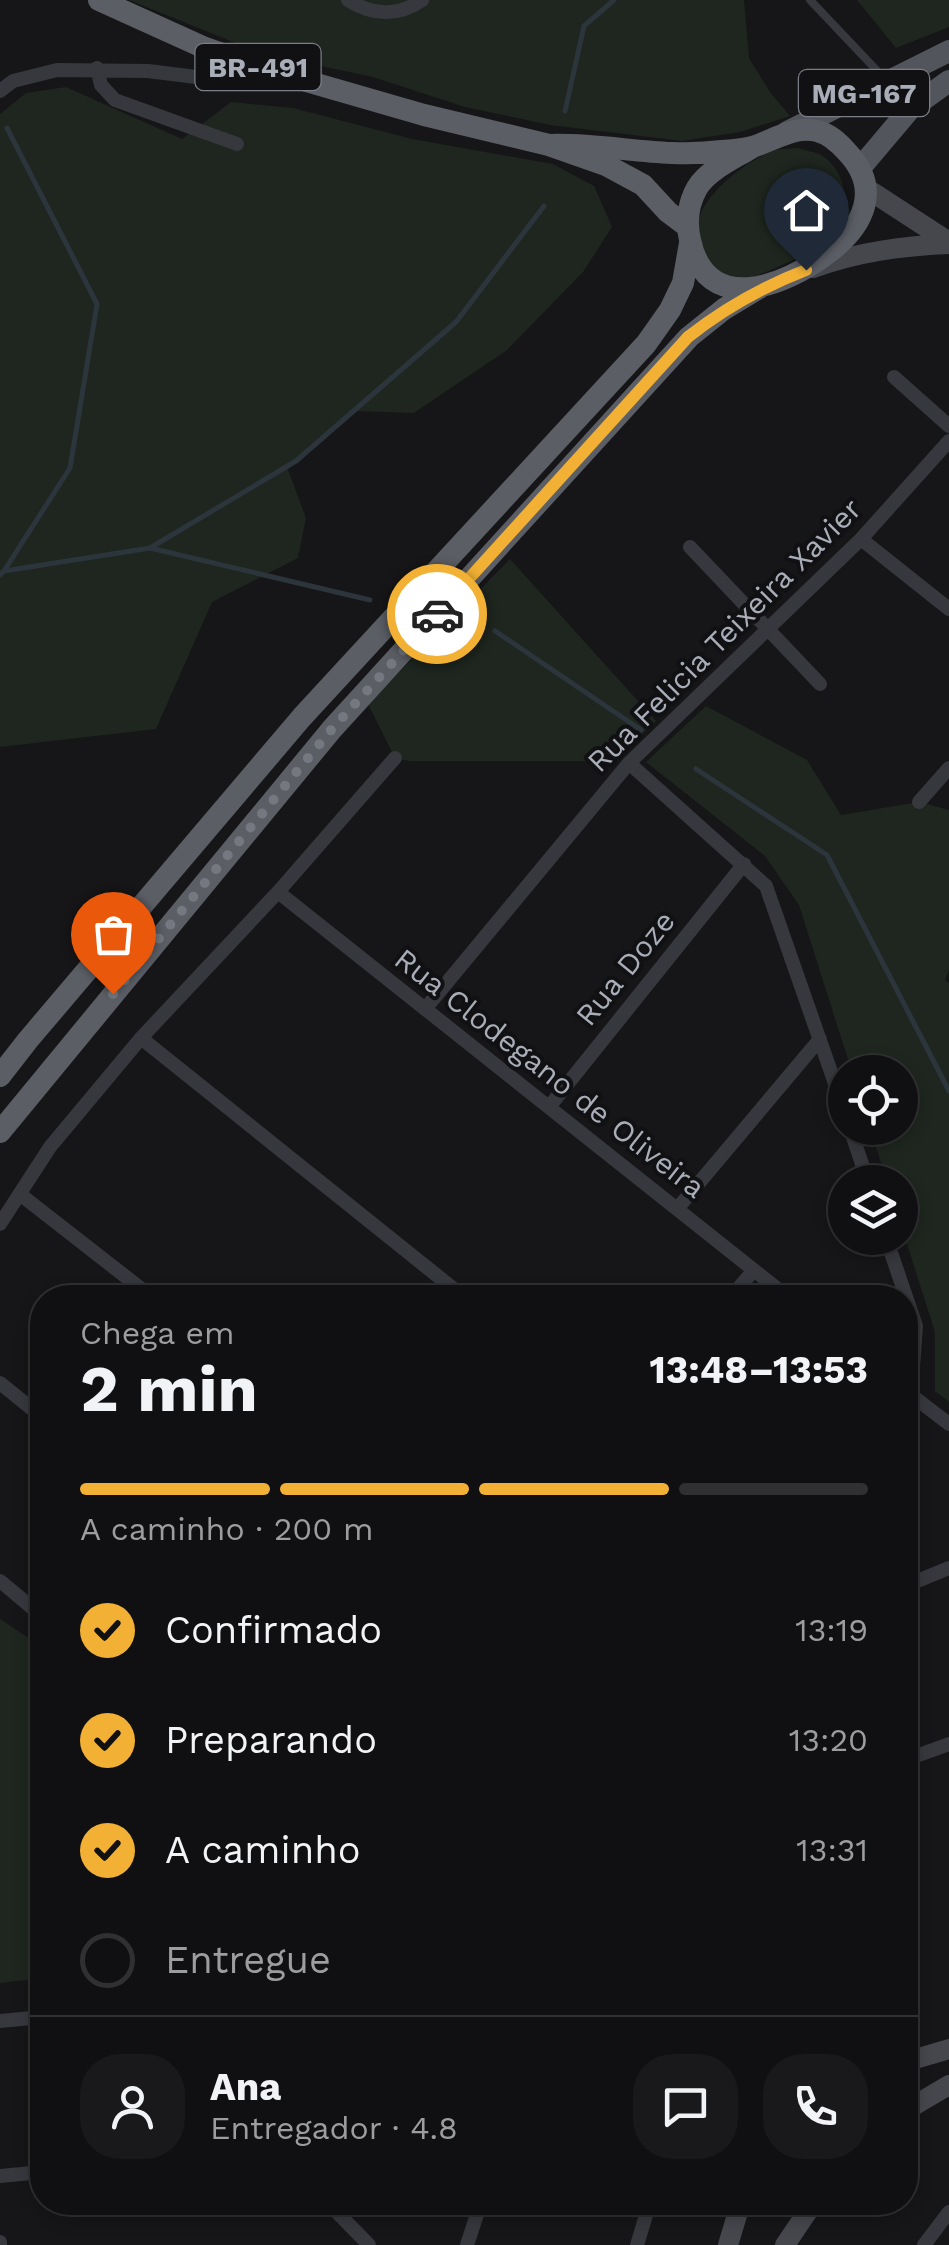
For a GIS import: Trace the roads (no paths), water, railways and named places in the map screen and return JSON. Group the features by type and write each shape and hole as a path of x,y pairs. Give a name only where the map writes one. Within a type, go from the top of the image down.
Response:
{"highway":[{"name":"BR-491","path":"98,0 205,48 268,70 424,116 549,144 630,175 689,235"},
{"name":"MG-167","path":"814,130 835,139 863,177 867,199 859,221 844,242 806,270 759,288 724,286 709,280 696,263 688,212 697,188 718,167 751,148 780,135 814,130"},
{"name":"BR-491","path":"549,144 685,156 751,148"},
{"path":"0,1076 302,717 646,344 683,284 689,235"},
{"path":"0,1132 332,729 688,337 759,288"}],"main road":[{"name":"MG-167","path":"780,135 949,51"},
{"name":"MG-167","path":"863,177 910,109 949,81"},
{"path":"863,177 949,243"},
{"path":"806,270 852,254 949,243"},
{"path":"918,2058 949,2049"},
{"path":"918,2102 949,2085"},
{"path":"728,2245 737,2215"},
{"path":"785,2245 805,2215"}],"street":[{"path":"348,0 384,14 412,7 422,0"},
{"path":"0,91 13,81 57,70 97,68 204,78 268,70"},
{"path":"97,68 101,85 116,100 236,144"},
{"path":"894,378 949,426"},
{"name":"Rua Felicia Teixeira Xavier","path":"426,1009 629,764 862,539 949,441"},
{"path":"862,539 949,609"},
{"path":"690,547 820,684"},
{"path":"0,1224 50,1147 141,1038 396,758"},
{"path":"629,764 766,886 828,1062"},
{"path":"919,802 949,768"},
{"name":"Rua Doze","path":"549,1107 744,864"},
{"name":"Rua Clodegano de Oliveira","path":"278,892 773,1285"},
{"path":"141,1038 449,1285"},
{"path":"677,1209 820,1039"},
{"path":"21,1195 135,1285"},
{"path":"892,1255 902,1285"},
{"path":"741,1285 754,1270"},
{"path":"0,1383 30,1407"},
{"path":"918,1402 949,1424"},
{"path":"918,1581 949,1568"},
{"path":"0,1581 30,1606"},
{"path":"918,1755 949,1744"},
{"path":"0,2021 30,2018"},
{"path":"924,2098 949,2100"},
{"path":"0,2176 30,2173"},
{"path":"924,2245 949,2212"},
{"path":"340,2215 370,2245"},
{"path":"468,2245 477,2215"},
{"path":"637,2245 646,2215"}],"lane":[{"path":"810,0 887,81"}],"waterway":[{"path":"565,111 584,26 614,0"},
{"path":"4,571 70,468 97,304 7,128"},
{"path":"0,575 4,571 150,548 296,461 456,322 544,206"},
{"path":"150,548 370,600"},
{"path":"495,631 641,730"},
{"path":"696,769 827,855 949,1091"}]}
